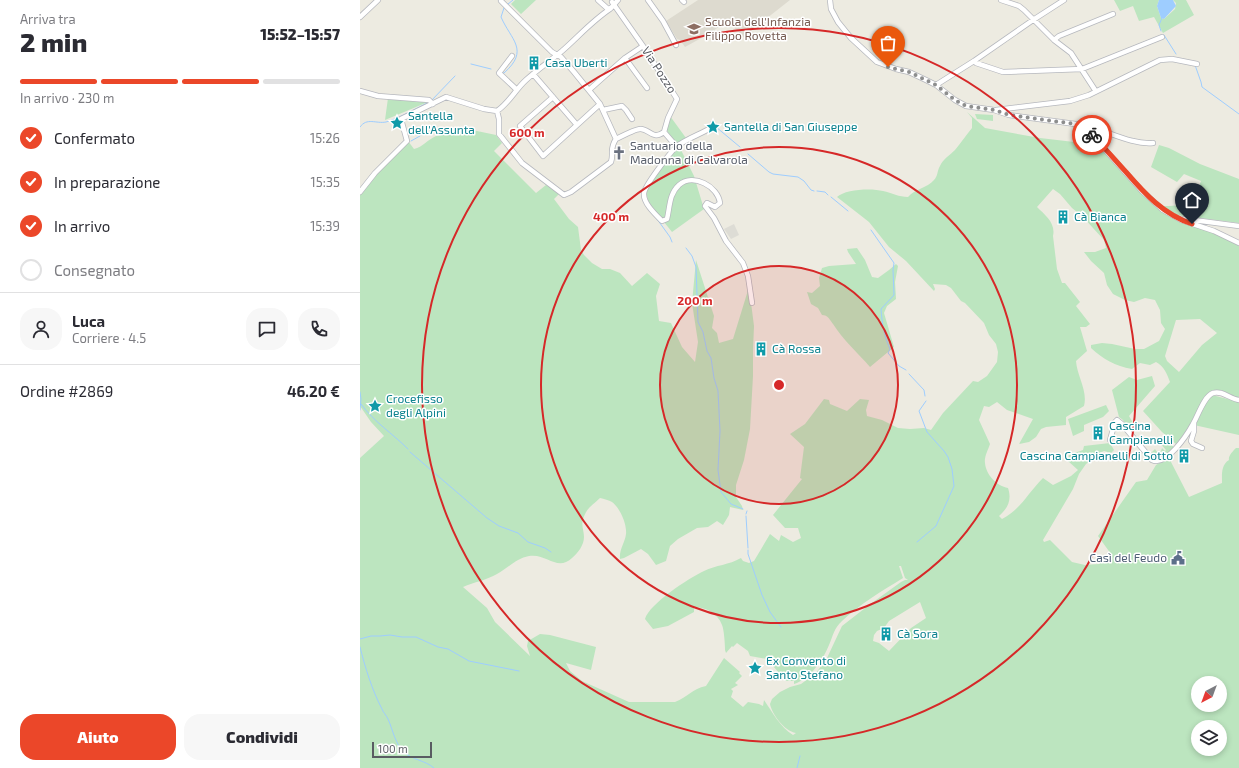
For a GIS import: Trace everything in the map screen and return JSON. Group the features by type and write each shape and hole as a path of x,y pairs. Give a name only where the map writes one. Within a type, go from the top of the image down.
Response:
{"street":[{"path":"360,17 378,0"},
{"name":"Via Pozzo","path":"598,0 605,3 606,8 613,4 620,12 677,99 668,118 664,132"},
{"path":"648,0 663,21 676,45"},
{"path":"830,0 831,9 838,22 851,38 872,59 888,67 909,72 936,85 955,100 966,106 994,110 1009,115 1083,125 1140,143 1153,143"},
{"path":"1001,0 1018,6 1070,53 1082,69 1095,91"},
{"path":"936,85 1064,0"},
{"path":"503,3 589,90 600,104 616,139"},
{"path":"599,16 605,3"},
{"path":"360,192 375,173 407,141 402,119 431,102 446,97 484,109 497,111 511,99 517,90 533,74 557,56 613,4"},
{"path":"1054,40 1059,36 1113,14"},
{"path":"974,61 1003,72 1082,69 1162,37"},
{"path":"589,90 625,58 643,46"},
{"path":"512,56 499,73 517,90"},
{"path":"625,58 647,88"},
{"path":"994,110 1070,101 1100,90 1160,60 1172,59 1197,64"},
{"path":"533,74 577,125"},
{"path":"942,81 941,85 943,91"},
{"path":"360,90 378,96 431,102"},
{"path":"553,97 520,126 544,156 600,104"},
{"path":"603,110 622,106 632,119"},
{"path":"497,111 499,119 499,134 525,168"},
{"path":"1083,125 1142,191 1163,210 1181,220 1214,231 1239,242"},
{"path":"714,126 677,147 663,163 644,191 644,195 652,210 662,221 664,221 667,219 673,194 681,183 699,180 713,190 719,198 720,203 716,207 707,203 705,206 714,218 726,241 743,263 751,289 752,303"},
{"path":"522,163 564,196 607,164 610,167 612,146 616,139 640,128 658,136 664,132 677,147"},
{"path":"1181,220 1186,219 1239,226"},
{"path":"1110,440 1115,422 1117,420 1152,460 1156,462 1168,457 1194,423 1206,399 1214,393 1221,393 1230,398 1239,400"},
{"path":"1194,423 1194,431 1191,441 1193,444 1202,448"}],"shaded area":[{"path":"698,0 790,0 743,37 728,21 685,47 680,40 677,39 666,21"},
{"path":"734,224 739,235 731,239 724,229"}],"green space":[{"path":"515,0 536,0 521,14 511,4"},
{"path":"1114,0 1159,0 1157,6 1161,18 1164,19 1175,9 1176,3 1173,0 1186,0 1194,15 1163,33 1154,17 1139,21 1133,6 1120,11"},
{"path":"388,98 428,102 385,120"},
{"path":"967,112 985,128 1040,138 1074,142 1078,140 1079,133 1084,134 1085,130 1088,133 1088,136 1090,135 1131,181 1180,221 1216,234 1239,245 1239,398 1211,391 1176,444 1162,432 1143,411 1170,382 1163,368 1156,362 1150,365 1140,363 1132,369 1126,368 1110,362 1091,348 1091,345 1102,343 1135,349 1144,349 1159,341 1165,329 1161,323 1160,310 1155,300 1145,298 1134,302 1125,300 1113,294 1107,285 1104,273 1084,252 1095,252 1106,248 1104,240 1060,194 1053,189 1037,207 1046,216 1053,227 1057,269 1062,283 1065,283 1080,302 1076,306 1090,324 1086,327 1080,327 1087,351 1076,361 1085,395 1084,406 1066,417 1066,425 1041,429 1036,437 1029,442 1019,444 1033,419 1007,410 997,402 989,407 984,406 979,420 990,444 985,461 987,472 996,482 1008,488 1010,496 1005,510 999,516 1002,519 1020,505 1043,478 1053,485 1071,476 1078,470 1068,461 1069,455 1083,450 1084,446 1110,443 1114,450 1111,453 1104,451 1099,453 1086,464 1079,474 1073,489 1043,540 1044,542 1050,540 1072,562 1085,565 1099,564 1111,554 1098,536 1136,482 1147,480 1156,465 1171,456 1171,462 1189,497 1222,483 1222,470 1226,462 1229,460 1230,455 1236,448 1239,448 1239,768 360,768 360,458 384,436 371,422 360,406 360,194 408,141 414,149 420,147 436,136 455,133 458,131 458,127 496,135 502,143 494,151 536,193 546,185 560,193 554,199 569,219 578,227 581,250 592,263 602,269 610,269 620,273 632,286 647,273 660,284 656,296 659,321 671,323 682,347 695,362 698,342 692,303 696,260 714,316 712,328 717,333 719,343 733,339 749,287 754,326 750,429 744,460 736,485 736,497 743,510 730,507 729,515 723,525 717,521 708,527 697,528 678,539 670,546 666,561 656,565 648,554 641,549 620,559 620,552 626,534 624,521 620,512 612,502 600,498 588,509 582,521 584,540 582,546 567,562 557,563 541,557 529,556 517,561 493,576 463,587 487,608 495,622 530,656 527,646 528,641 540,634 550,635 596,647 591,670 566,663 570,671 582,681 629,702 675,702 697,689 706,686 724,658 740,672 739,673 742,676 735,683 738,685 731,689 733,691 731,697 743,707 748,702 763,706 764,700 780,724 793,735 796,733 783,726 773,712 770,704 772,699 780,692 801,684 816,673 827,658 842,626 901,582 908,580 905,578 901,566 899,566 903,578 864,603 842,621 835,629 820,663 805,678 794,684 794,681 786,681 767,659 750,656 748,651 737,643 726,653 722,625 714,614 707,610 694,607 694,612 668,626 653,629 645,619 648,613 661,599 697,574 741,558 743,561 749,563 754,561 770,534 779,541 781,535 793,542 801,538 798,528 785,528 773,515 802,479 800,478 804,447 790,434 805,424 824,399 829,400 830,404 847,411 860,399 869,400 866,410 867,416 882,420 898,428 924,428 931,430 943,413 973,381 978,382 987,376 997,362 998,352 996,344 989,335 984,323 965,303 961,301 951,288 946,285 933,284 935,289 934,291 906,261 889,247 869,222 837,197 846,192 866,189 878,190 908,197 931,183 937,175 943,161 955,150 972,128 972,118","holes":["1200,319 1217,333 1202,345 1179,372 1167,361 1165,356 1176,320","920,602 926,618 911,628 889,651 879,643 873,641 874,635 877,631 884,628 889,621"]},
{"path":"975,114 993,115 993,121 977,119"},
{"path":"670,116 686,138 677,144 665,129"},
{"path":"1159,145 1169,148 1200,164 1239,179 1239,223 1177,215 1161,206 1176,205 1187,202 1195,195 1201,181 1184,174 1177,182 1151,167"},
{"path":"680,148 694,176 704,209 672,232 648,202 646,189 675,149"},
{"path":"857,248 865,260 872,277 878,278 896,264 898,266 895,282 896,299 887,306 884,313 894,347 870,367 841,336 829,318 822,315 818,308 811,304 807,292 812,293 820,286 819,278 822,268 856,264 847,249"},
{"path":"1152,376 1155,386 1129,416 1133,423 1128,429 1123,420 1119,417 1112,390 1129,377 1137,380"},
{"path":"1212,395 1239,402 1239,435 1194,425 1208,399"},
{"path":"1106,405 1109,411 1103,417 1084,425 1084,431 1073,436 1068,419"},
{"path":"1128,429 1150,454 1155,449 1157,452 1161,451 1162,448 1165,451 1166,450 1160,443 1163,438 1174,447 1163,459 1157,461 1152,459"}],"water":[{"path":"1159,0 1173,0 1176,6 1164,19 1161,18 1157,6"}],"waterway":[{"path":"508,4 513,0"},
{"path":"502,73 504,73 512,65 516,58 517,51 516,45 501,17 504,8"},
{"path":"1161,31 1159,25 1162,18"},
{"path":"1164,35 1176,54"},
{"path":"471,64 491,69"},
{"path":"1195,65 1202,87 1239,114"},
{"path":"431,101 455,76"},
{"path":"360,127 366,122 390,121 429,102"},
{"path":"716,127 740,147"},
{"path":"411,141 420,136"},
{"path":"748,154 769,172 773,174 798,177 804,181 811,190 814,191"},
{"path":"817,191 825,192 828,195"},
{"path":"831,197 848,211"},
{"path":"657,219 672,242"},
{"path":"871,230 894,263 894,295 881,309 882,319 890,349 888,353 899,366 906,370"},
{"path":"686,248 692,256 696,267 698,322 703,332 707,351 711,358 714,378 718,391 720,431 718,470 721,492 731,504 743,509"},
{"path":"909,374 924,390 925,396"},
{"path":"360,392 360,410"},
{"path":"917,542 936,526 954,486 952,469 948,457 927,432 919,411 926,401"},
{"path":"361,404 377,422 408,449"},
{"path":"410,452 487,518 499,526 518,533 528,542 545,548 551,552"},
{"path":"746,516 748,548"},
{"path":"748,550 762,595 770,612 781,627"},
{"path":"360,639 371,636 390,635 416,637 438,647 448,649 469,661 519,671"},
{"path":"360,647 378,702 388,719 398,745 407,755 427,763 434,768"},
{"path":"797,768 800,756"}],"way so far":[{"path":"888,67 909,72 926,80 936,85 955,100 966,106 994,110 1009,115 1083,125 1092,135"}],"place":[{"name":"Scuola dell'Infanzia Filippo Rovetta","path":"694,29"},
{"name":"Casa Uberti","path":"534,63"},
{"name":"Santella dell'Assunta","path":"397,123"},
{"name":"Santella di San Giuseppe","path":"713,127"},
{"name":"Santuario della Madonna di Calvarola","path":"619,153"},
{"name":"Cà Bianca","path":"1063,217"},
{"name":"Cà Rossa","path":"761,349"},
{"name":"Crocefisso degli Alpini","path":"375,406"},
{"name":"Cascina Campianelli","path":"1098,433"},
{"name":"Cascina Campianelli di Sotto","path":"1184,456"},
{"name":"Casì del Feudo","path":"1178,558"},
{"name":"Cà Sora","path":"886,634"},
{"name":"Ex Convento di Santo Stefano","path":"755,668"}],"route":[{"path":"1092,135 1142,191 1156,204 1163,210 1192,224"}]}
